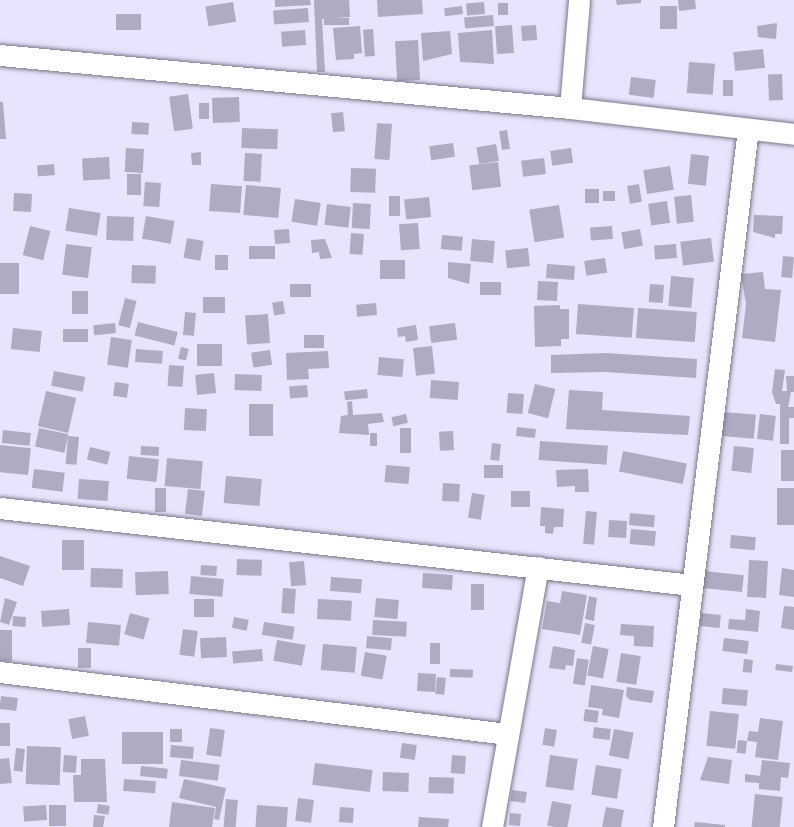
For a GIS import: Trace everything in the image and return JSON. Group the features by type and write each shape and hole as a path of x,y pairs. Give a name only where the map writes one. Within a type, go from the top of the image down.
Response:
{"street":[{"path":"570,108 579,0"},
{"path":"0,55 570,108 794,134"},
{"path":"663,827 747,129"},
{"path":"0,508 692,585"},
{"path":"492,827 538,567"},
{"path":"0,672 507,734"}],"building":[{"path":"275,0 310,0 311,5 275,7"},
{"path":"314,0 349,0 350,17 322,19 325,72 317,72"},
{"path":"377,0 422,0 423,14 378,17"},
{"path":"616,0 641,0 641,3 617,5"},
{"path":"678,0 695,0 696,9 679,11"},
{"path":"233,2 236,22 208,26 205,6"},
{"path":"484,2 485,14 467,16 466,4"},
{"path":"498,3 508,3 508,15 498,15"},
{"path":"462,6 463,14 445,16 444,8"},
{"path":"660,6 677,6 677,29 660,29"},
{"path":"308,8 309,22 274,24 273,10"},
{"path":"116,14 141,14 141,30 116,30"},
{"path":"493,15 494,26 465,28 464,18"},
{"path":"324,18 349,18 349,25 324,25"},
{"path":"777,23 776,39 758,37 757,26"},
{"path":"512,25 514,53 497,54 495,26"},
{"path":"536,25 537,40 522,41 521,26"},
{"path":"360,26 362,53 354,54 354,59 336,60 333,28"},
{"path":"373,29 375,56 365,57 363,30"},
{"path":"305,30 306,45 282,47 281,32"},
{"path":"492,30 494,64 460,62 458,33"},
{"path":"450,31 452,54 423,61 421,33"},
{"path":"418,40 420,80 397,81 395,41"},
{"path":"763,49 765,68 735,71 733,52"},
{"path":"689,62 715,64 713,95 687,93"},
{"path":"768,74 782,74 783,100 769,100"},
{"path":"631,77 656,80 654,98 629,95"},
{"path":"723,80 733,80 733,96 723,96"},
{"path":"188,94 193,129 174,131 169,97"},
{"path":"239,97 240,122 213,123 212,98"},
{"path":"0,102 3,102 6,139 0,139"},
{"path":"199,103 209,103 209,119 199,119"},
{"path":"343,112 345,131 333,132 331,113"},
{"path":"132,122 149,123 148,135 131,134"},
{"path":"377,123 392,124 389,160 374,159"},
{"path":"242,128 278,129 277,149 241,148"},
{"path":"507,130 510,149 502,150 499,131"},
{"path":"453,143 455,157 431,160 429,146"},
{"path":"496,144 499,161 479,164 476,147"},
{"path":"126,148 144,149 143,173 125,172"},
{"path":"571,148 573,163 552,166 550,151"},
{"path":"201,152 201,165 192,165 191,153"},
{"path":"245,153 262,154 261,182 244,181"},
{"path":"691,154 709,156 706,186 688,184"},
{"path":"109,157 110,179 83,180 82,158"},
{"path":"544,158 546,174 523,177 521,161"},
{"path":"498,162 501,187 472,190 469,166"},
{"path":"54,164 55,175 38,176 37,165"},
{"path":"670,166 674,190 647,194 643,170"},
{"path":"351,168 376,169 375,193 350,192"},
{"path":"127,174 141,174 141,195 127,195"},
{"path":"145,182 161,183 159,207 143,206"},
{"path":"211,184 242,186 240,213 209,211"},
{"path":"639,184 642,202 630,204 627,186"},
{"path":"246,185 281,188 278,218 243,215"},
{"path":"585,189 599,189 599,203 585,203"},
{"path":"603,191 615,191 615,201 603,201"},
{"path":"14,193 32,194 31,212 13,211"},
{"path":"691,195 694,222 677,224 674,197"},
{"path":"389,196 400,196 400,216 389,216"},
{"path":"429,197 431,217 406,220 404,200"},
{"path":"295,199 321,203 317,226 291,222"},
{"path":"667,201 670,223 651,225 648,204"},
{"path":"353,203 371,204 370,229 352,228"},
{"path":"327,204 351,207 348,228 324,225"},
{"path":"559,205 564,238 535,242 529,210"},
{"path":"69,208 101,213 97,236 65,231"},
{"path":"754,215 783,216 782,234 775,234 775,238 753,232"},
{"path":"107,216 134,217 133,241 106,240"},
{"path":"146,216 175,221 171,244 142,239"},
{"path":"418,223 420,249 401,250 399,224"},
{"path":"30,226 50,231 43,260 23,255"},
{"path":"612,226 613,239 591,241 590,228"},
{"path":"289,229 290,243 275,244 274,230"},
{"path":"640,229 643,246 624,249 621,232"},
{"path":"351,233 364,234 363,255 350,254"},
{"path":"442,235 463,237 462,251 441,249"},
{"path":"187,238 204,241 200,261 184,258"},
{"path":"711,238 714,262 683,266 680,242"},
{"path":"325,239 332,258 320,259 319,252 312,253 311,240"},
{"path":"472,239 495,241 493,263 470,261"},
{"path":"66,244 92,247 88,278 62,275"},
{"path":"676,244 677,258 655,260 654,246"},
{"path":"249,246 275,246 275,259 249,259"},
{"path":"528,248 530,266 507,268 505,250"},
{"path":"215,255 228,255 228,270 215,270"},
{"path":"783,256 794,257 792,278 781,277"},
{"path":"605,258 607,273 586,276 584,261"},
{"path":"380,260 405,260 405,279 380,279"},
{"path":"448,262 471,264 469,284 448,278"},
{"path":"0,263 19,263 19,294 0,294"},
{"path":"547,264 575,266 574,280 546,278"},
{"path":"132,265 156,266 155,284 131,283"},
{"path":"763,272 765,289 781,290 775,342 742,338 746,304 741,274"},
{"path":"671,276 694,278 691,308 668,306"},
{"path":"538,281 558,282 557,301 537,300"},
{"path":"480,282 501,282 501,295 480,295"},
{"path":"290,284 311,284 311,297 290,297"},
{"path":"650,284 664,285 663,303 649,302"},
{"path":"72,291 88,291 88,314 72,314"},
{"path":"203,297 225,297 225,313 203,313"},
{"path":"125,298 137,301 130,328 118,325"},
{"path":"283,301 285,314 274,316 272,303"},
{"path":"376,303 377,315 357,317 356,305"},
{"path":"578,304 634,308 632,338 576,334"},
{"path":"560,305 560,309 569,309 569,339 561,339 561,346 535,347 534,306"},
{"path":"638,308 697,312 695,342 636,338"},
{"path":"185,312 196,313 194,336 183,335"},
{"path":"268,314 270,343 247,345 245,316"},
{"path":"138,322 178,332 174,346 135,336"},
{"path":"115,323 116,333 94,335 93,325"},
{"path":"455,323 457,340 431,343 429,326"},
{"path":"416,325 418,340 406,342 405,336 398,337 397,328"},
{"path":"13,328 42,331 40,352 11,349"},
{"path":"63,329 88,329 88,342 63,342"},
{"path":"304,335 324,335 324,348 304,348"},
{"path":"111,337 132,340 128,368 107,365"},
{"path":"197,344 222,344 222,366 197,366"},
{"path":"432,346 435,374 416,376 413,348"},
{"path":"181,347 189,349 186,361 178,359"},
{"path":"136,349 163,351 162,364 135,362"},
{"path":"270,350 272,365 253,367 251,353"},
{"path":"328,351 329,368 308,369 309,379 287,380 286,353"},
{"path":"606,353 697,359 696,378 605,372 551,373 551,355"},
{"path":"379,357 404,359 402,377 377,375"},
{"path":"169,365 184,366 182,387 168,386"},
{"path":"775,369 785,370 782,391 787,391 786,376 794,376 794,392 791,392 788,407 794,407 794,418 789,418 789,444 780,444 780,404 776,404 772,392"},
{"path":"54,371 85,377 83,392 51,386"},
{"path":"214,373 216,393 197,395 195,375"},
{"path":"235,374 262,375 261,391 234,390"},
{"path":"431,380 459,382 458,400 430,398"},
{"path":"115,382 129,384 127,398 113,396"},
{"path":"535,384 555,389 548,418 528,413"},
{"path":"307,385 308,397 290,399 289,387"},
{"path":"367,389 368,398 345,400 344,391"},
{"path":"569,390 603,392 602,410 690,416 688,435 566,429"},
{"path":"46,391 76,398 68,433 38,426"},
{"path":"508,393 524,394 523,414 507,413"},
{"path":"352,401 353,415 382,413 384,422 368,424 369,435 339,433 341,416 348,415 347,402"},
{"path":"249,404 273,404 273,436 249,436"},
{"path":"185,408 207,409 206,431 184,430"},
{"path":"724,412 756,415 754,439 722,436"},
{"path":"406,414 408,423 393,426 391,417"},
{"path":"760,414 776,416 773,441 757,439"},
{"path":"517,427 536,429 535,438 516,436"},
{"path":"39,428 68,434 64,453 35,447"},
{"path":"400,428 411,428 411,453 400,453"},
{"path":"3,430 31,433 29,446 2,443"},
{"path":"453,431 454,450 440,451 439,432"},
{"path":"370,433 377,433 377,446 370,446"},
{"path":"68,436 79,437 77,465 66,464"},
{"path":"540,441 608,446 607,465 539,460"},
{"path":"492,443 501,444 499,461 490,460"},
{"path":"0,445 31,448 28,475 0,472"},
{"path":"141,446 159,447 159,456 141,455"},
{"path":"734,446 754,448 751,473 731,471"},
{"path":"90,447 110,452 107,465 87,460"},
{"path":"781,450 794,450 794,481 781,481"},
{"path":"623,451 687,463 683,484 619,472"},
{"path":"129,456 159,459 156,482 127,479"},
{"path":"167,458 203,461 200,489 165,486"},
{"path":"386,465 410,467 408,484 385,482"},
{"path":"484,465 503,465 503,478 484,478"},
{"path":"34,469 65,473 62,492 32,488"},
{"path":"588,469 589,492 575,492 575,486 557,487 556,470"},
{"path":"226,476 262,479 260,506 224,503"},
{"path":"79,479 109,481 108,501 78,499"},
{"path":"443,483 460,484 459,502 442,501"},
{"path":"155,488 166,488 166,512 155,512"},
{"path":"777,488 794,488 794,525 777,525"},
{"path":"188,489 205,491 202,516 185,514"},
{"path":"511,491 530,491 530,507 511,507"},
{"path":"472,493 485,495 481,520 468,518"},
{"path":"541,507 564,509 563,527 554,527 553,534 545,533 545,526 540,526"},
{"path":"586,511 597,512 594,545 583,544"},
{"path":"630,513 655,515 654,527 629,525"},
{"path":"609,520 627,521 626,538 608,537"},
{"path":"631,529 656,531 655,546 630,544"},
{"path":"731,535 756,537 755,550 730,548"},
{"path":"62,540 84,540 84,570 62,570"},
{"path":"0,556 30,566 23,586 0,578"},
{"path":"237,559 262,560 261,576 236,575"},
{"path":"749,560 768,561 766,598 747,597"},
{"path":"304,561 306,585 291,586 289,562"},
{"path":"201,565 217,566 216,576 200,575"},
{"path":"91,568 123,569 122,588 90,587"},
{"path":"782,568 794,570 794,597 779,595"},
{"path":"168,571 169,594 136,595 135,572"},
{"path":"704,571 744,575 742,592 702,588"},
{"path":"423,573 453,575 452,590 422,588"},
{"path":"191,576 224,579 222,597 189,594"},
{"path":"331,577 362,579 361,593 330,591"},
{"path":"471,584 484,584 484,610 471,610"},
{"path":"283,588 296,589 294,614 281,613"},
{"path":"562,591 587,595 580,635 542,629 547,601 560,603"},
{"path":"589,596 597,598 594,621 585,619"},
{"path":"5,598 17,602 9,625 0,622"},
{"path":"376,598 399,600 397,619 374,617"},
{"path":"194,599 214,599 214,617 194,617"},
{"path":"318,599 352,601 351,621 317,619"},
{"path":"784,606 794,607 794,630 781,628"},
{"path":"69,609 70,625 42,627 41,611"},
{"path":"746,609 760,611 758,632 728,629 729,619 745,620"},
{"path":"130,613 149,618 144,639 124,634"},
{"path":"701,613 721,615 720,628 700,626"},
{"path":"13,616 26,617 25,627 12,626"},
{"path":"234,617 249,620 247,631 232,628"},
{"path":"373,620 407,622 406,637 372,635"},
{"path":"88,622 121,625 119,646 86,643"},
{"path":"264,622 295,627 293,640 262,635"},
{"path":"585,623 595,625 591,645 581,643"},
{"path":"621,624 654,626 653,647 634,646 634,636 620,635"},
{"path":"183,629 198,631 194,657 179,655"},
{"path":"0,630 12,630 12,661 0,661"},
{"path":"367,636 392,638 391,650 366,648"},
{"path":"226,637 227,657 201,658 200,638"},
{"path":"724,638 749,641 747,654 722,651"},
{"path":"277,640 306,645 302,666 273,661"},
{"path":"430,643 440,643 440,664 430,664"},
{"path":"323,644 357,647 355,673 321,670"},
{"path":"553,646 575,650 573,666 566,665 565,670 549,668"},
{"path":"593,646 609,649 603,679 587,675"},
{"path":"78,648 91,648 91,668 78,668"},
{"path":"262,649 263,661 233,664 232,652"},
{"path":"365,652 387,656 382,679 361,676"},
{"path":"621,653 641,656 636,685 616,682"},
{"path":"577,658 589,660 585,686 573,684"},
{"path":"744,659 753,660 752,673 743,672"},
{"path":"776,664 793,666 792,672 775,670"},
{"path":"450,669 473,670 473,678 450,677"},
{"path":"418,673 436,674 435,692 417,691"},
{"path":"437,677 446,678 444,695 435,694"},
{"path":"591,685 624,690 619,718 602,715 603,709 588,707"},
{"path":"627,687 654,691 652,703 630,700 626,696"},
{"path":"723,688 748,690 747,706 722,704"},
{"path":"1,696 18,698 16,711 0,709"},
{"path":"585,709 599,711 597,723 583,721"},
{"path":"710,711 739,714 735,749 706,746"},
{"path":"85,716 89,736 72,739 68,719"},
{"path":"760,718 783,721 778,760 755,757 757,742 747,741 749,731 758,732"},
{"path":"0,723 10,723 10,746 0,746"},
{"path":"594,727 611,729 610,740 593,738"},
{"path":"210,728 225,730 221,757 206,755"},
{"path":"545,728 557,730 554,747 542,745"},
{"path":"170,729 182,729 182,742 170,742"},
{"path":"614,729 634,733 628,759 609,756"},
{"path":"122,732 163,732 163,764 122,764"},
{"path":"738,740 747,741 746,754 737,753"},
{"path":"402,743 417,745 415,760 400,758"},
{"path":"171,745 194,747 193,759 170,757"},
{"path":"27,746 61,747 60,785 26,784"},
{"path":"16,748 25,749 23,772 14,771"},
{"path":"64,755 77,756 76,773 63,772"},
{"path":"452,755 466,756 465,774 451,773"},
{"path":"550,755 578,759 573,791 546,787"},
{"path":"708,757 732,760 729,784 700,780"},
{"path":"9,758 12,783 0,784 0,759"},
{"path":"81,759 105,759 107,802 74,802 73,775 81,775"},
{"path":"181,760 220,765 218,781 179,776"},
{"path":"762,760 790,763 788,778 781,777 780,791 759,789 759,783 745,782 745,774 760,776"},
{"path":"315,763 373,770 370,792 312,785"},
{"path":"596,765 622,769 617,799 591,795"},
{"path":"141,766 168,769 167,779 140,776"},
{"path":"383,772 409,773 408,792 382,791"},
{"path":"429,777 454,778 453,794 428,793"},
{"path":"124,779 156,781 155,793 123,791"},
{"path":"184,779 226,788 219,820 214,819 216,807 179,798"},
{"path":"512,790 527,792 525,803 510,801"},
{"path":"755,794 783,797 780,827 752,827"},
{"path":"298,798 314,800 311,823 295,821"},
{"path":"226,799 238,800 236,827 224,827"},
{"path":"552,801 572,805 567,827 547,826"},
{"path":"172,802 215,808 212,827 169,827"},
{"path":"98,804 110,806 108,815 97,813"},
{"path":"46,805 47,820 24,822 23,807"},
{"path":"49,805 66,805 66,826 49,826"},
{"path":"257,805 288,807 287,827 255,827"},
{"path":"340,807 354,808 353,823 339,822"},
{"path":"606,807 624,810 621,827 602,827"},
{"path":"510,813 521,814 520,826 509,825"},
{"path":"94,815 105,816 103,827 93,827"},
{"path":"419,817 449,819 448,827 418,827"},
{"path":"695,822 725,825 725,827 694,827"}]}
